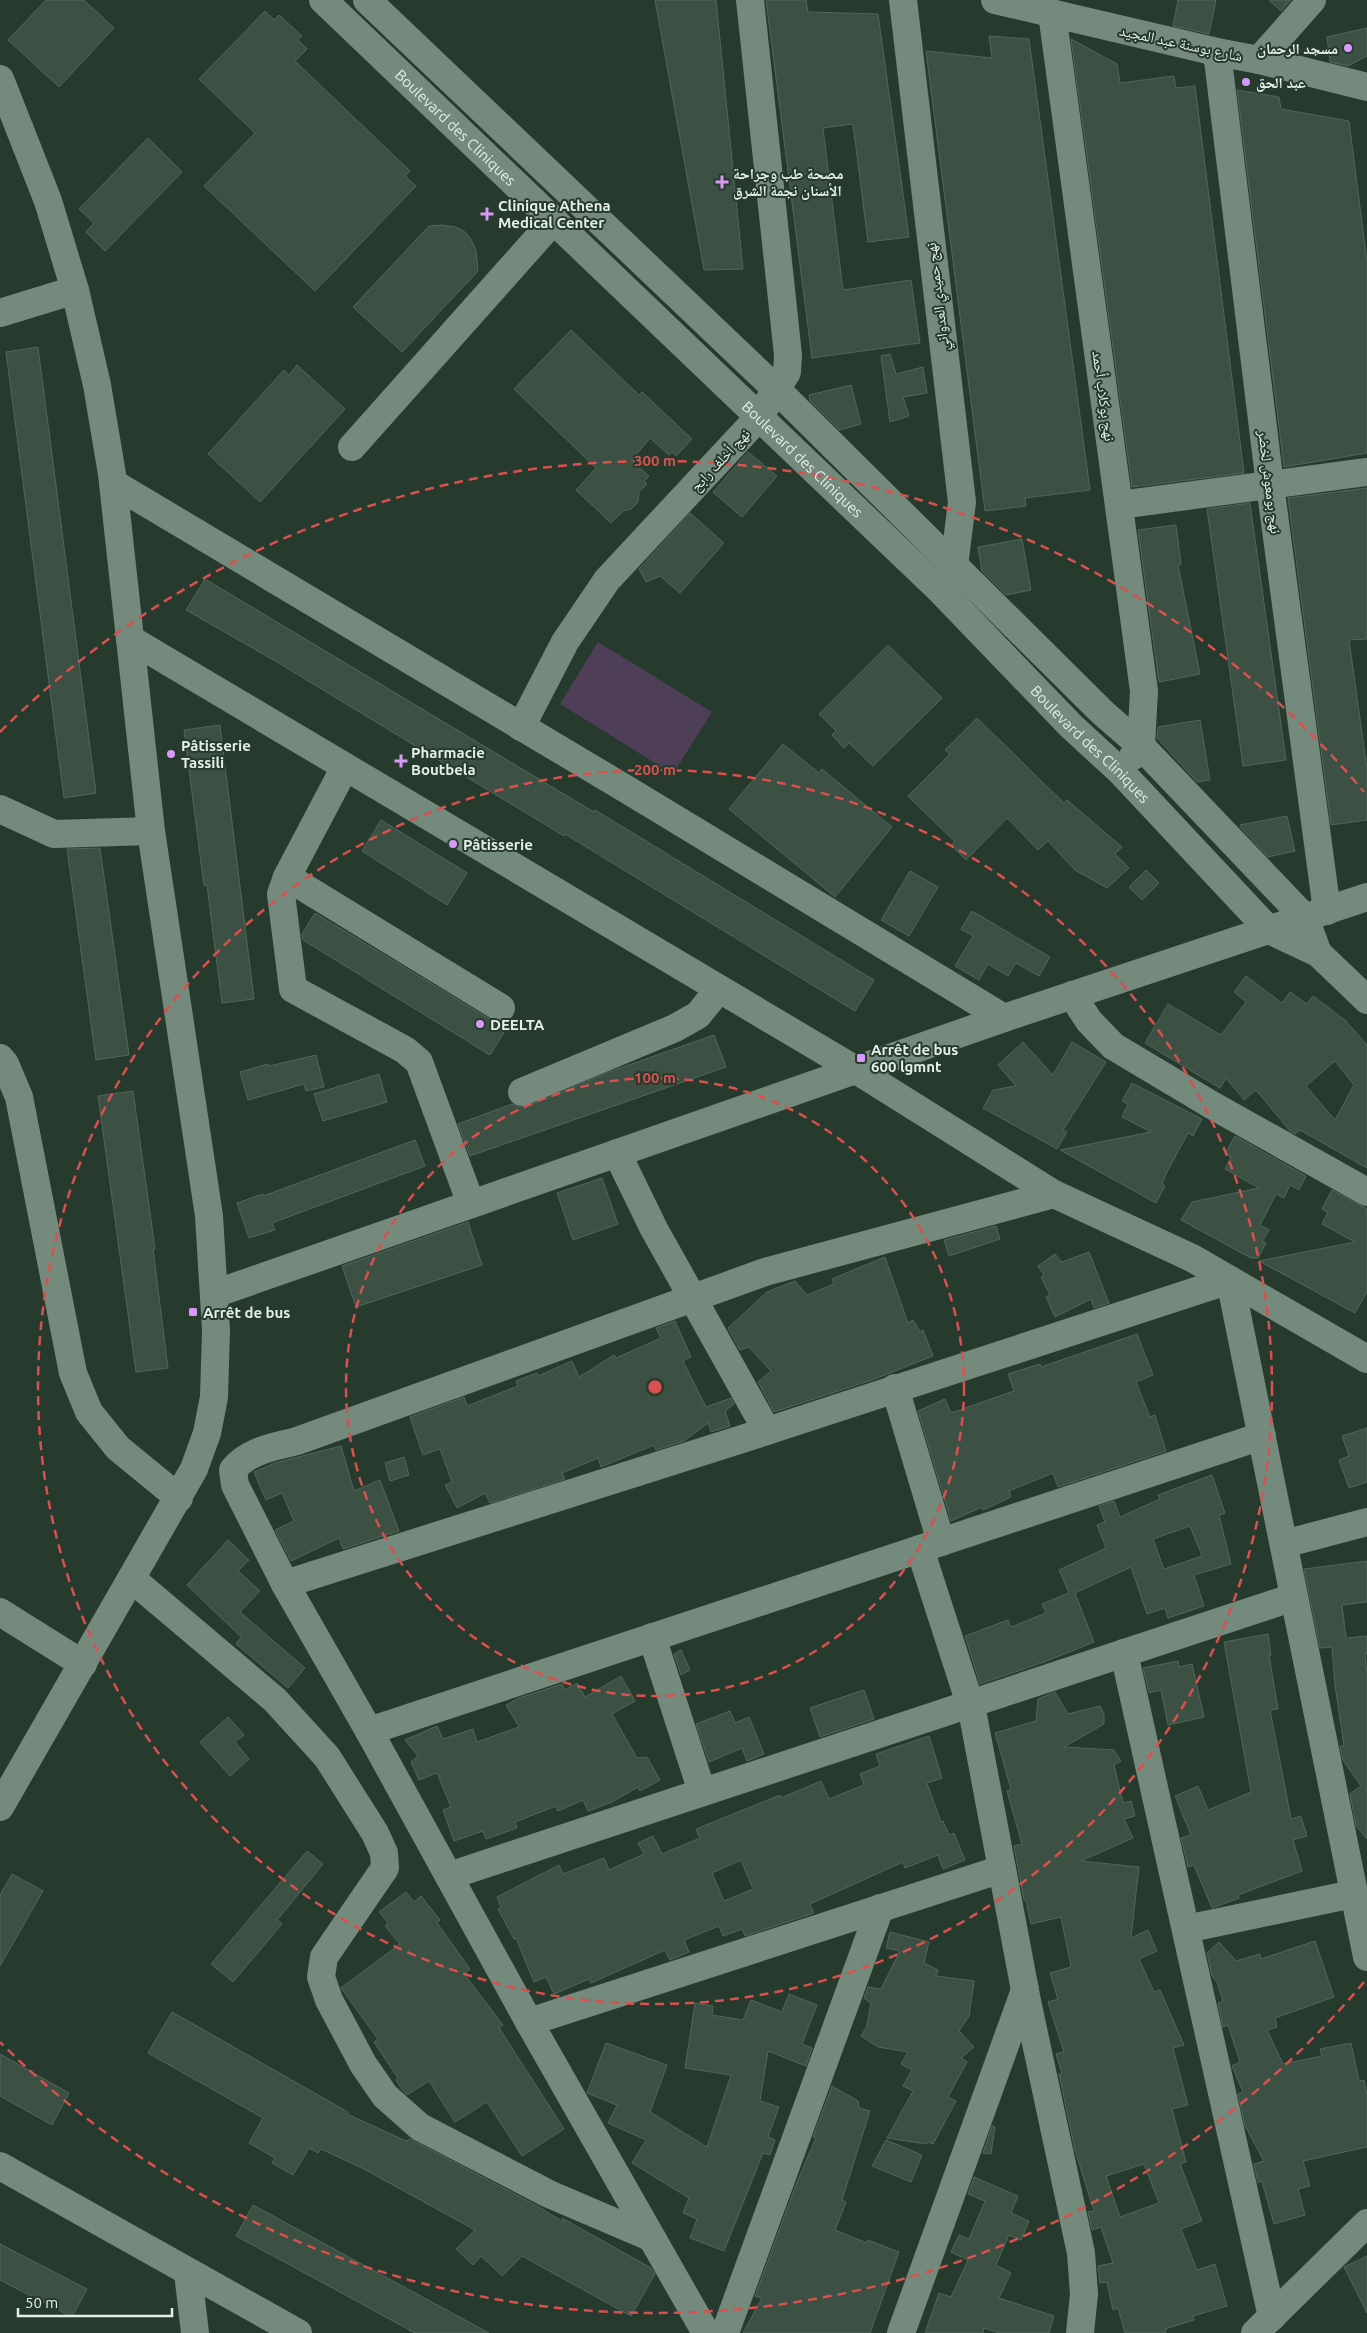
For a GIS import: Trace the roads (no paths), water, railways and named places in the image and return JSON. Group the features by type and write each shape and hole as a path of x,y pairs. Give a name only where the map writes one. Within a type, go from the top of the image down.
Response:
{"street":[{"name":"Boulevard des Cliniques","path":"323,0 941,591 1071,726 1120,771 1269,930"},
{"name":"Boulevard des Cliniques","path":"367,0 777,390 1102,713 1141,746 1316,914"},
{"name":"نهج أخلف رابح","path":"522,727 565,642 607,580 759,417 787,372 788,355 750,0"},
{"name":"نهج حميدي العدواني","path":"903,0 962,502 954,566 941,591"},
{"name":"شارع بوسنة عبد المجيد","path":"996,0 1217,52 1259,60 1367,87"},
{"path":"1259,60 1312,0"},
{"name":"نهج بوكلاب أحمد","path":"1052,14 1144,691 1141,746"},
{"name":"نهج بومعوش لخضر","path":"1217,52 1270,485 1316,914"},
{"path":"0,79 48,201 75,290 97,385 113,483 150,831 209,1216 216,1330 214,1398 207,1433 194,1469 0,1807"},
{"path":"352,447 554,220"},
{"path":"0,313 75,290"},
{"path":"1119,505 1367,472"},
{"path":"113,483 1004,1018"},
{"path":"130,639 856,1070 1054,1194 1192,1258 1367,1359"},
{"path":"1120,771 1141,746"},
{"path":"345,767 287,878 281,894 293,989 405,1050 419,1062 471,1204"},
{"path":"0,809 54,834 150,831"},
{"path":"287,878 501,1008"},
{"path":"214,1294 1004,1018 1367,897"},
{"path":"1316,914 1318,953"},
{"path":"1269,930 1318,953 1367,1000"},
{"path":"522,1092 675,1028 698,1015 719,989"},
{"path":"1072,995 1089,1022 1113,1046 1210,1104 1367,1192"},
{"path":"0,1058 5,1064 19,1097 73,1374 89,1412 118,1448 178,1498"},
{"path":"617,1153 654,1229 767,1432"},
{"path":"706,2333 529,2022 369,1731 285,1584 234,1485 234,1470 241,1460 765,1272 1054,1194"},
{"path":"285,1584 767,1432 895,1388 1230,1280"},
{"path":"1230,1280 1367,1957"},
{"path":"895,1388 970,1704 1025,1990 1081,2253 1084,2294 1080,2333"},
{"path":"369,1731 1262,1436"},
{"path":"1284,1544 1367,1522"},
{"path":"132,1579 275,1700 327,1757 375,1833 384,1853 385,1868 324,1957 321,1977 329,2000 363,2064 385,2096 420,2127 550,2194 652,2238"},
{"path":"449,1876 1294,1597"},
{"path":"0,1612 83,1664"},
{"path":"652,1638 702,1792"},
{"path":"1124,1653 1186,1929 1263,2325"},
{"path":"529,2022 1002,1869"},
{"path":"1186,1929 1353,1894"},
{"path":"725,2333 880,1908"},
{"path":"900,2333 1025,1990"},
{"path":"0,2166 298,2333"},
{"path":"1263,2325 1367,2223"},
{"path":"188,2273 195,2333"}],"place":[{"name":"مسجد الرحمان","path":"1348,48"},
{"name":"عبد الحق","path":"1246,82"},
{"name":"مصحة طب وجراحة الأسنان نجمة الشرق","path":"722,182"},
{"name":"Clinique Athena Medical Center","path":"487,214"},
{"name":"Pâtisserie Tassili","path":"171,754"},
{"name":"Pharmacie Boutbela","path":"401,761"},
{"name":"Pâtisserie","path":"453,844"},
{"name":"DEELTA","path":"480,1024"},
{"name":"Arrêt de bus 600 lgmnt","path":"861,1058"},
{"name":"Arrêt de bus","path":"193,1312"}]}
